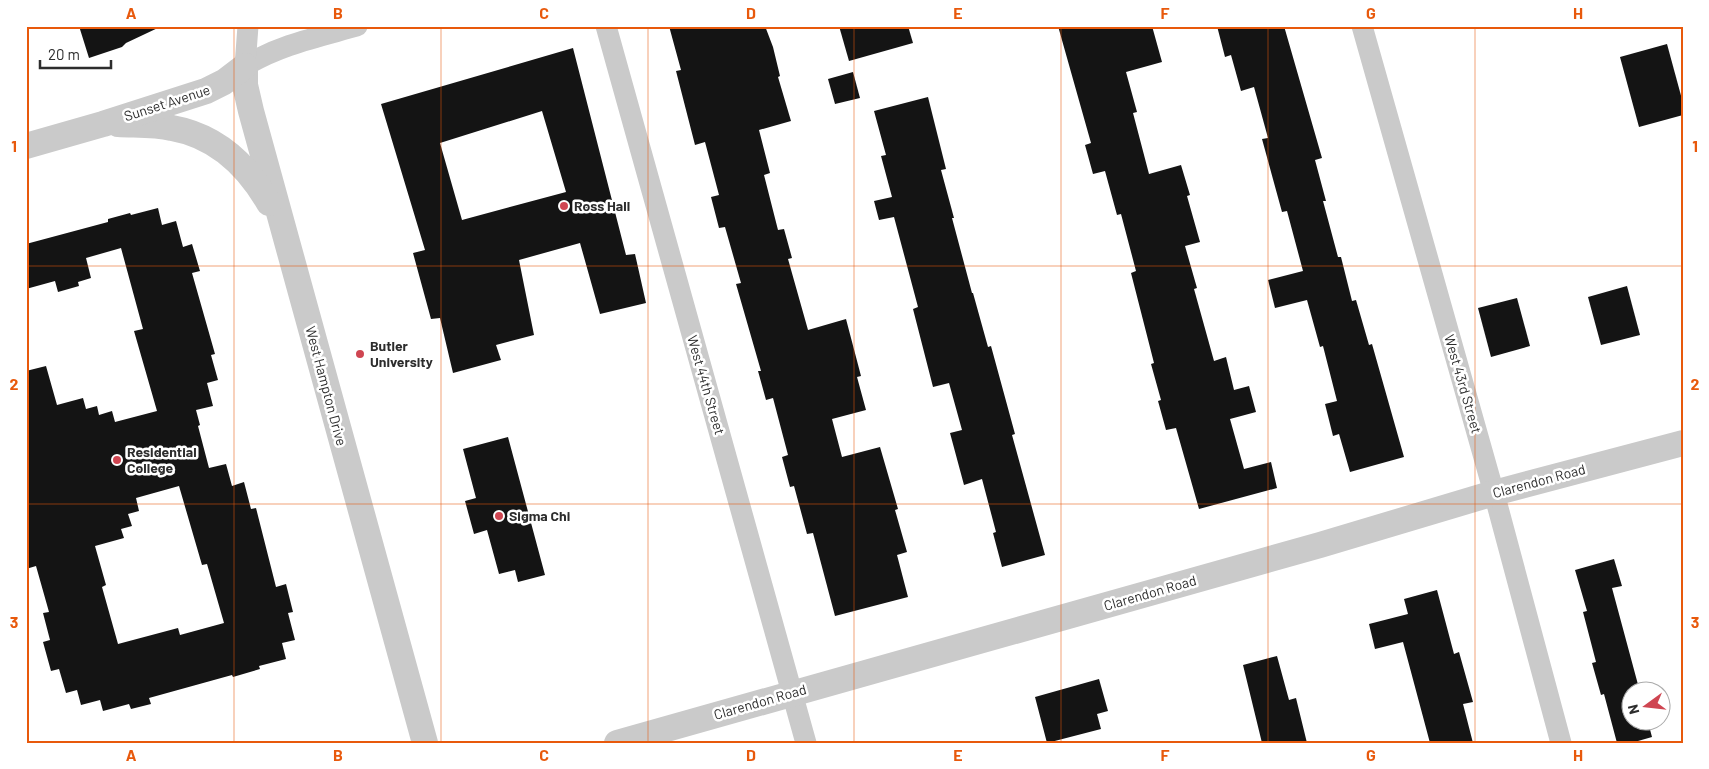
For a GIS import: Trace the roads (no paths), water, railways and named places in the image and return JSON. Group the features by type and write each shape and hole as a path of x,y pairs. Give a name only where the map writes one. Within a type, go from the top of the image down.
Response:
{"street":[{"name":"West Hampton Drive","path":"248,26 244,66 245,85 251,111 425,743"},
{"name":"Sunset Avenue","path":"26,146 103,124 216,87 244,66 263,55 282,47 357,26"},
{"name":"West 44th Street","path":"606,26 806,743"},
{"name":"West 43rd Street","path":"1362,26 1494,493 1561,743"},
{"path":"103,124 170,127 214,142 229,152 252,177 282,226"},
{"name":"Clarendon Road","path":"617,743 1320,545 1494,493 1683,443"}],"place":[{"name":"Ross Hall","path":"564,206"},
{"name":"Butler University","path":"360,354"},
{"name":"Residential College","path":"117,460"},
{"name":"Sigma Chi","path":"499,516"}]}
